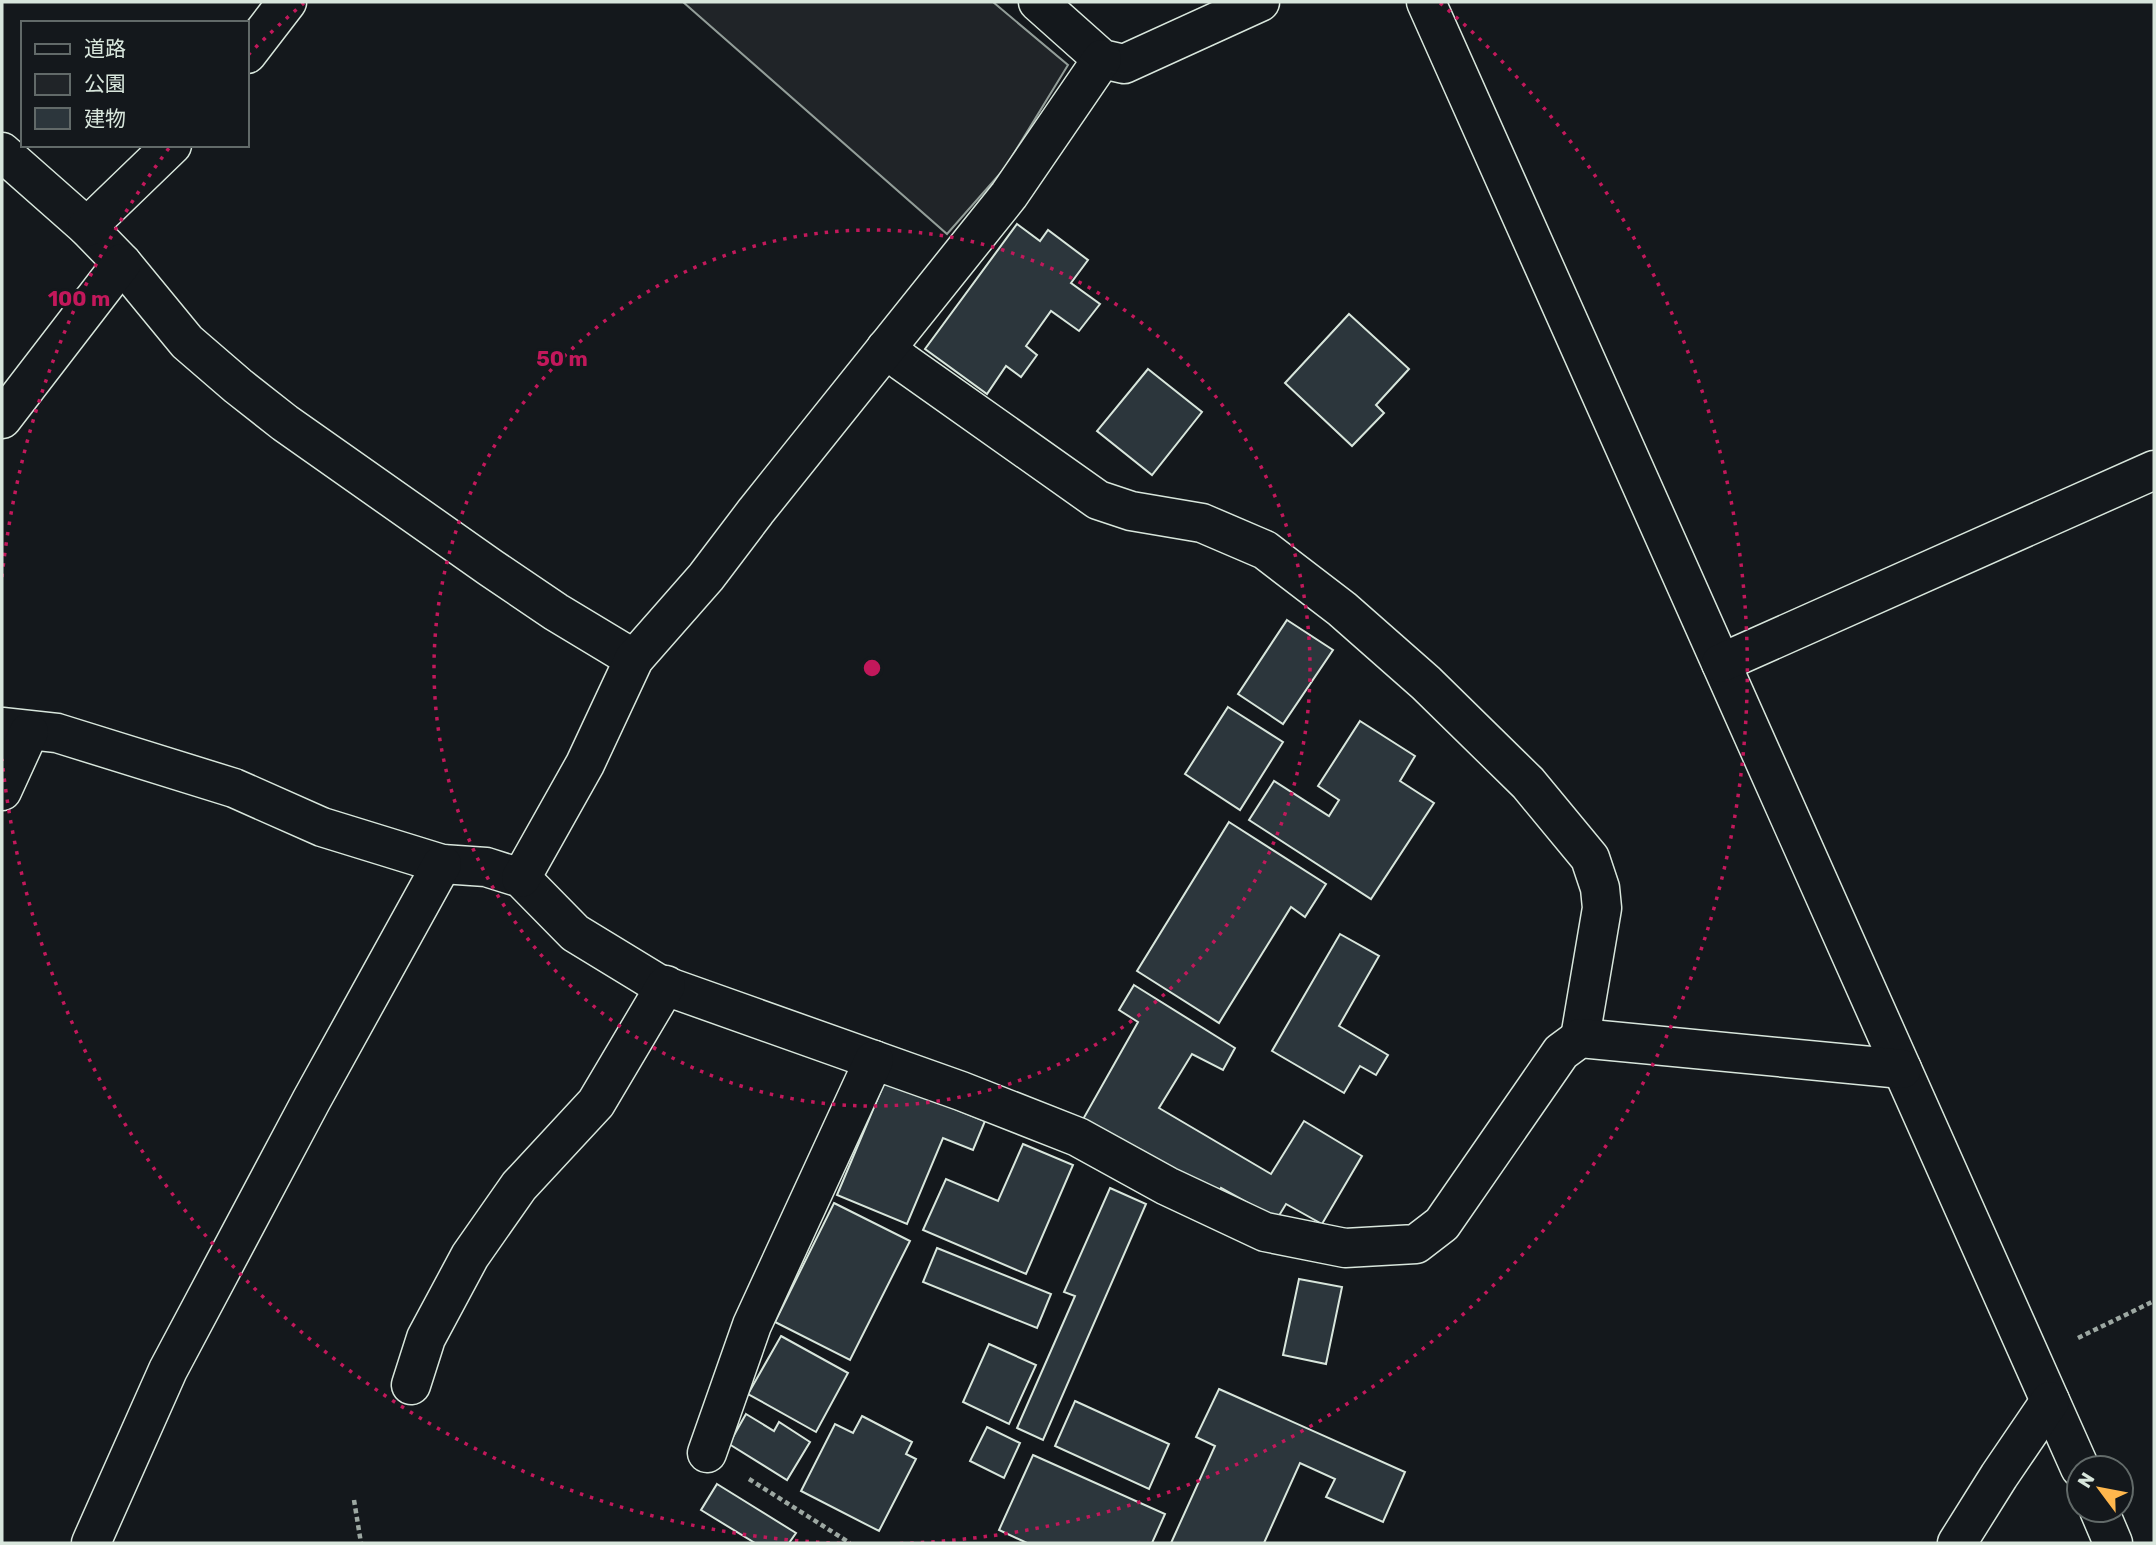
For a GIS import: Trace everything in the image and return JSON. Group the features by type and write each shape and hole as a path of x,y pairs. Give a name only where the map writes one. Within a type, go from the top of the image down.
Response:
{"street":[{"path":"248,53 287,2"},
{"path":"1038,2 1102,59 1124,64 1260,2"},
{"path":"1426,2 2074,1454"},
{"path":"522,878 585,764 635,659 706,578 755,511 1009,195 1102,59"},
{"path":"87,228 170,147"},
{"path":"2,152 87,228 121,263 187,342 285,423 556,612 635,659"},
{"path":"2,419 121,263"},
{"path":"886,348 1098,500 1131,511 1202,523 1265,550 1342,608 1408,666 1528,783 1590,858 1600,888 1602,908 1580,1038"},
{"path":"1721,663 2154,470"},
{"path":"2,791 15,729 57,733 234,789 322,827 442,864 486,867 522,878 575,933 657,983 1078,1136 1167,1186 1265,1232 1345,1248 1416,1244 1442,1224 1561,1052 1580,1038 1902,1069"},
{"path":"91,1543 168,1370 311,1101 442,864"},
{"path":"411,1385 426,1338 470,1256 519,1186 596,1103 666,985"},
{"path":"707,1453 752,1325 874,1060"},
{"path":"1957,1543 1998,1476 2050,1401"},
{"path":"2105,1524 2113,1543"}],"path":[{"path":"2034,1360 2154,1301"},
{"path":"707,1453 850,1543"},
{"path":"354,1500 361,1543"}],"green space":[{"path":"683,2 993,2 1068,65 1005,168 947,234"}],"building":[{"path":"1017,224 1040,241 1048,230 1088,260 1071,283 1100,304 1079,331 1051,311 1026,346 1037,355 1021,377 1006,366 987,394 925,349"},
{"path":"1349,314 1409,369 1376,405 1384,413 1352,446 1285,383"},
{"path":"1148,369 1202,412 1152,475 1097,431"},
{"path":"1287,620 1333,650 1283,724 1238,694"},
{"path":"1228,707 1283,742 1240,810 1185,774"},
{"path":"1360,721 1415,756 1400,781 1434,803 1371,899 1249,820 1274,781 1329,816 1339,800 1318,786"},
{"path":"1229,822 1326,884 1305,917 1291,907 1219,1023 1137,971"},
{"path":"1340,934 1379,956 1339,1026 1388,1055 1376,1075 1360,1066 1344,1093 1272,1051"},
{"path":"1134,985 1235,1048 1223,1070 1192,1054 1159,1108 1271,1174 1304,1121 1362,1156 1322,1224 1286,1204 1277,1219 1221,1188 1217,1196 1082,1121 1138,1022 1119,1010"},
{"path":"885,1081 985,1121 973,1150 943,1138 907,1224 837,1195"},
{"path":"1023,1144 1073,1165 1026,1274 923,1230 946,1179 998,1201"},
{"path":"1110,1188 1146,1204 1043,1440 1017,1428 1075,1296 1064,1292"},
{"path":"834,1203 910,1241 850,1360 775,1322"},
{"path":"937,1248 1051,1294 1037,1328 923,1282"},
{"path":"1299,1279 1342,1287 1326,1364 1283,1355"},
{"path":"781,1336 848,1373 816,1432 748,1394"},
{"path":"989,1344 1036,1365 1009,1424 963,1402"},
{"path":"1219,1389 1405,1472 1383,1522 1326,1497 1335,1479 1300,1463 1264,1543 1171,1543 1215,1446 1196,1437"},
{"path":"1075,1401 1169,1444 1149,1489 1055,1446"},
{"path":"746,1414 774,1431 779,1422 810,1442 787,1480 729,1444"},
{"path":"862,1416 912,1442 906,1454 916,1459 879,1531 801,1491 835,1424 853,1433"},
{"path":"987,1427 1020,1443 1004,1478 970,1461"},
{"path":"1033,1455 1165,1514 1152,1543 1027,1543 999,1530"},
{"path":"717,1484 796,1533 789,1543 755,1543 701,1510"}]}
